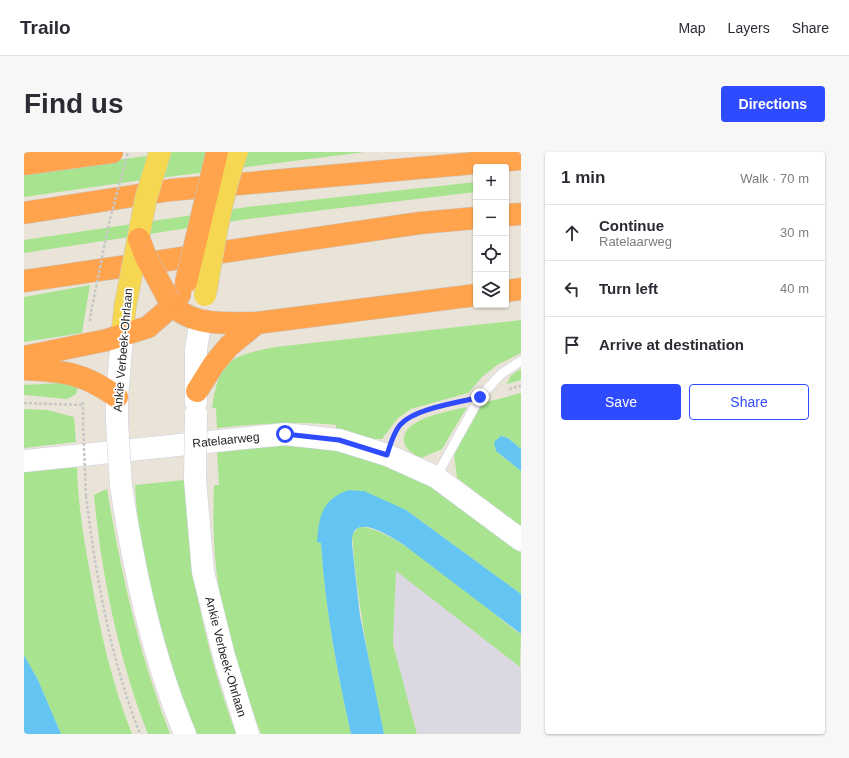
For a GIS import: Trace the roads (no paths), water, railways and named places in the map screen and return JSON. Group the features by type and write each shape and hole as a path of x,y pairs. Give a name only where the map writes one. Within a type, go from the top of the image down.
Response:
{"highway":[{"path":"24,164 112,152"},
{"path":"24,357 122,336 148,327 176,297 217,152"},
{"path":"24,213 171,190 521,159"},
{"path":"509,216 521,214"},
{"path":"24,281 420,223 473,218"},
{"path":"139,238 146,257 176,297 183,315 200,320 257,324 473,295"},
{"path":"509,291 521,289"},
{"path":"197,391 214,364 229,346 257,324"},
{"path":"24,369 59,370 70,373 98,384 117,397"}],"main road":[{"name":"Ankie Verbeek-Ohrlaan","path":"160,152 146,198 126,307 117,397 117,422 121,486 128,528 154,642 175,710 185,734"},
{"name":"Ankie Verbeek-Ohrlaan","path":"237,152 230,170 218,223 196,349 197,391 195,479 204,572 224,656 248,734"},
{"name":"Ratelaarweg","path":"24,461 285,434 339,440 387,455 436,477 521,540"}],"lane":[{"path":"436,477 480,397 501,374 521,361"}],"water":[{"path":"501,436 508,438 521,449 521,471 496,451 494,442"},
{"path":"349,490 364,491 406,510 521,594 520,633 404,545 372,528 357,528 353,534 352,544 360,616 384,734 351,734 332,639 325,591 321,543 317,542 319,524 324,510 333,498"},
{"path":"24,655 38,680 61,734 24,734"}]}
